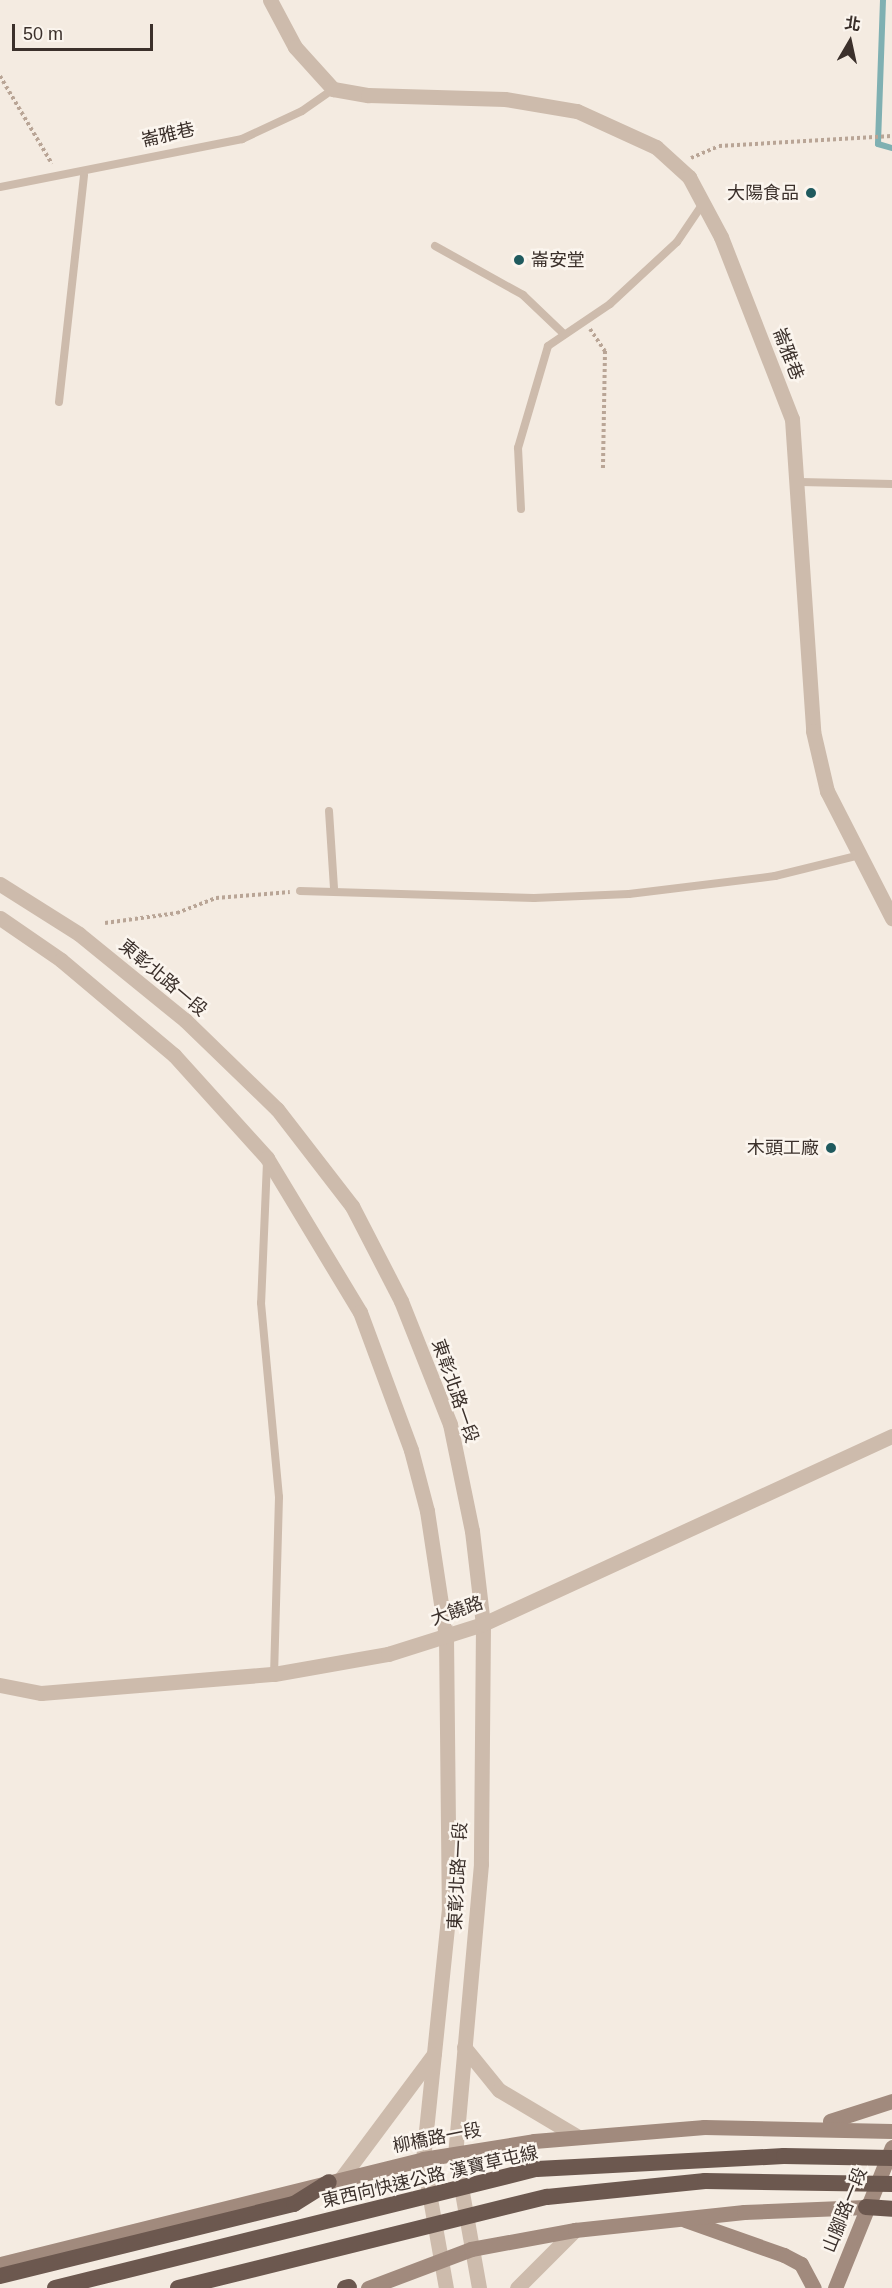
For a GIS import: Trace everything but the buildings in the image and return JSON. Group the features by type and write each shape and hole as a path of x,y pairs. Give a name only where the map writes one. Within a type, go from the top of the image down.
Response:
{"highway":[{"name":"東西向快速公路 漢寶草屯線","path":"56,2288 537,2169 784,2156 892,2158"},
{"path":"0,2276 283,2207 334,2181"},
{"path":"178,2288 547,2197 705,2181 892,2184"},
{"path":"866,2207 892,2209"}],"main road":[{"path":"779,2126 845,2120 892,2101"},
{"name":"柳橋路一段","path":"0,2264 454,2153 578,2137 779,2126 892,2131"},
{"name":"山腳路一段","path":"834,2288 892,2147"},
{"path":"368,2288 441,2257 471,2248 575,2230 677,2218 866,2207"},
{"path":"677,2218 784,2254 801,2264 814,2288"},
{"path":"347,2288 357,2288"}],"street":[{"path":"270,0 295,47 333,88"},
{"name":"崙雅巷","path":"333,88 368,95 505,99 577,111 628,132 677,164 704,201 792,419 800,482 804,632 813,731 827,791 856,856 892,918"},
{"name":"東彰北路一段","path":"0,884 79,934 185,1020 277,1109 352,1206 401,1301 450,1424 472,1531 483,1624 481,1864 454,2153 479,2288"},
{"name":"東彰北路一段","path":"0,918 61,960 174,1055 267,1158 360,1312 388,1379 428,1511 446,1636 449,1908 423,2159 446,2288"},
{"name":"大饒路","path":"0,1685 41,1693 274,1674 388,1654 483,1624 892,1436"},
{"path":"464,2047 499,2090 578,2137"},
{"path":"334,2181 434,2054"},
{"path":"518,2288 575,2230"}],"lane":[{"name":"崙雅巷","path":"0,187 84,175 242,139 302,111 333,88"},
{"path":"59,402 84,175"},
{"path":"521,509 518,448 534,382 548,346 584,320 677,242 704,201"},
{"path":"435,246 524,295 564,334"},
{"path":"800,482 892,484"},
{"path":"329,811 334,889"},
{"path":"300,891 334,889 534,898 629,894 775,876 856,856"},
{"path":"267,1158 261,1303 279,1497 274,1674"}],"path":[{"path":"0,76 60,177"},
{"path":"677,164 719,146 892,136"},
{"path":"584,320 605,351 603,471"},
{"path":"105,923 177,914 216,898 300,891"}],"waterway":[{"path":"883,0 878,144 892,148"}],"place":[{"name":"大陽食品","path":"811,193"},
{"name":"崙安堂","path":"519,260"},
{"name":"木頭工廠","path":"831,1148"}]}
